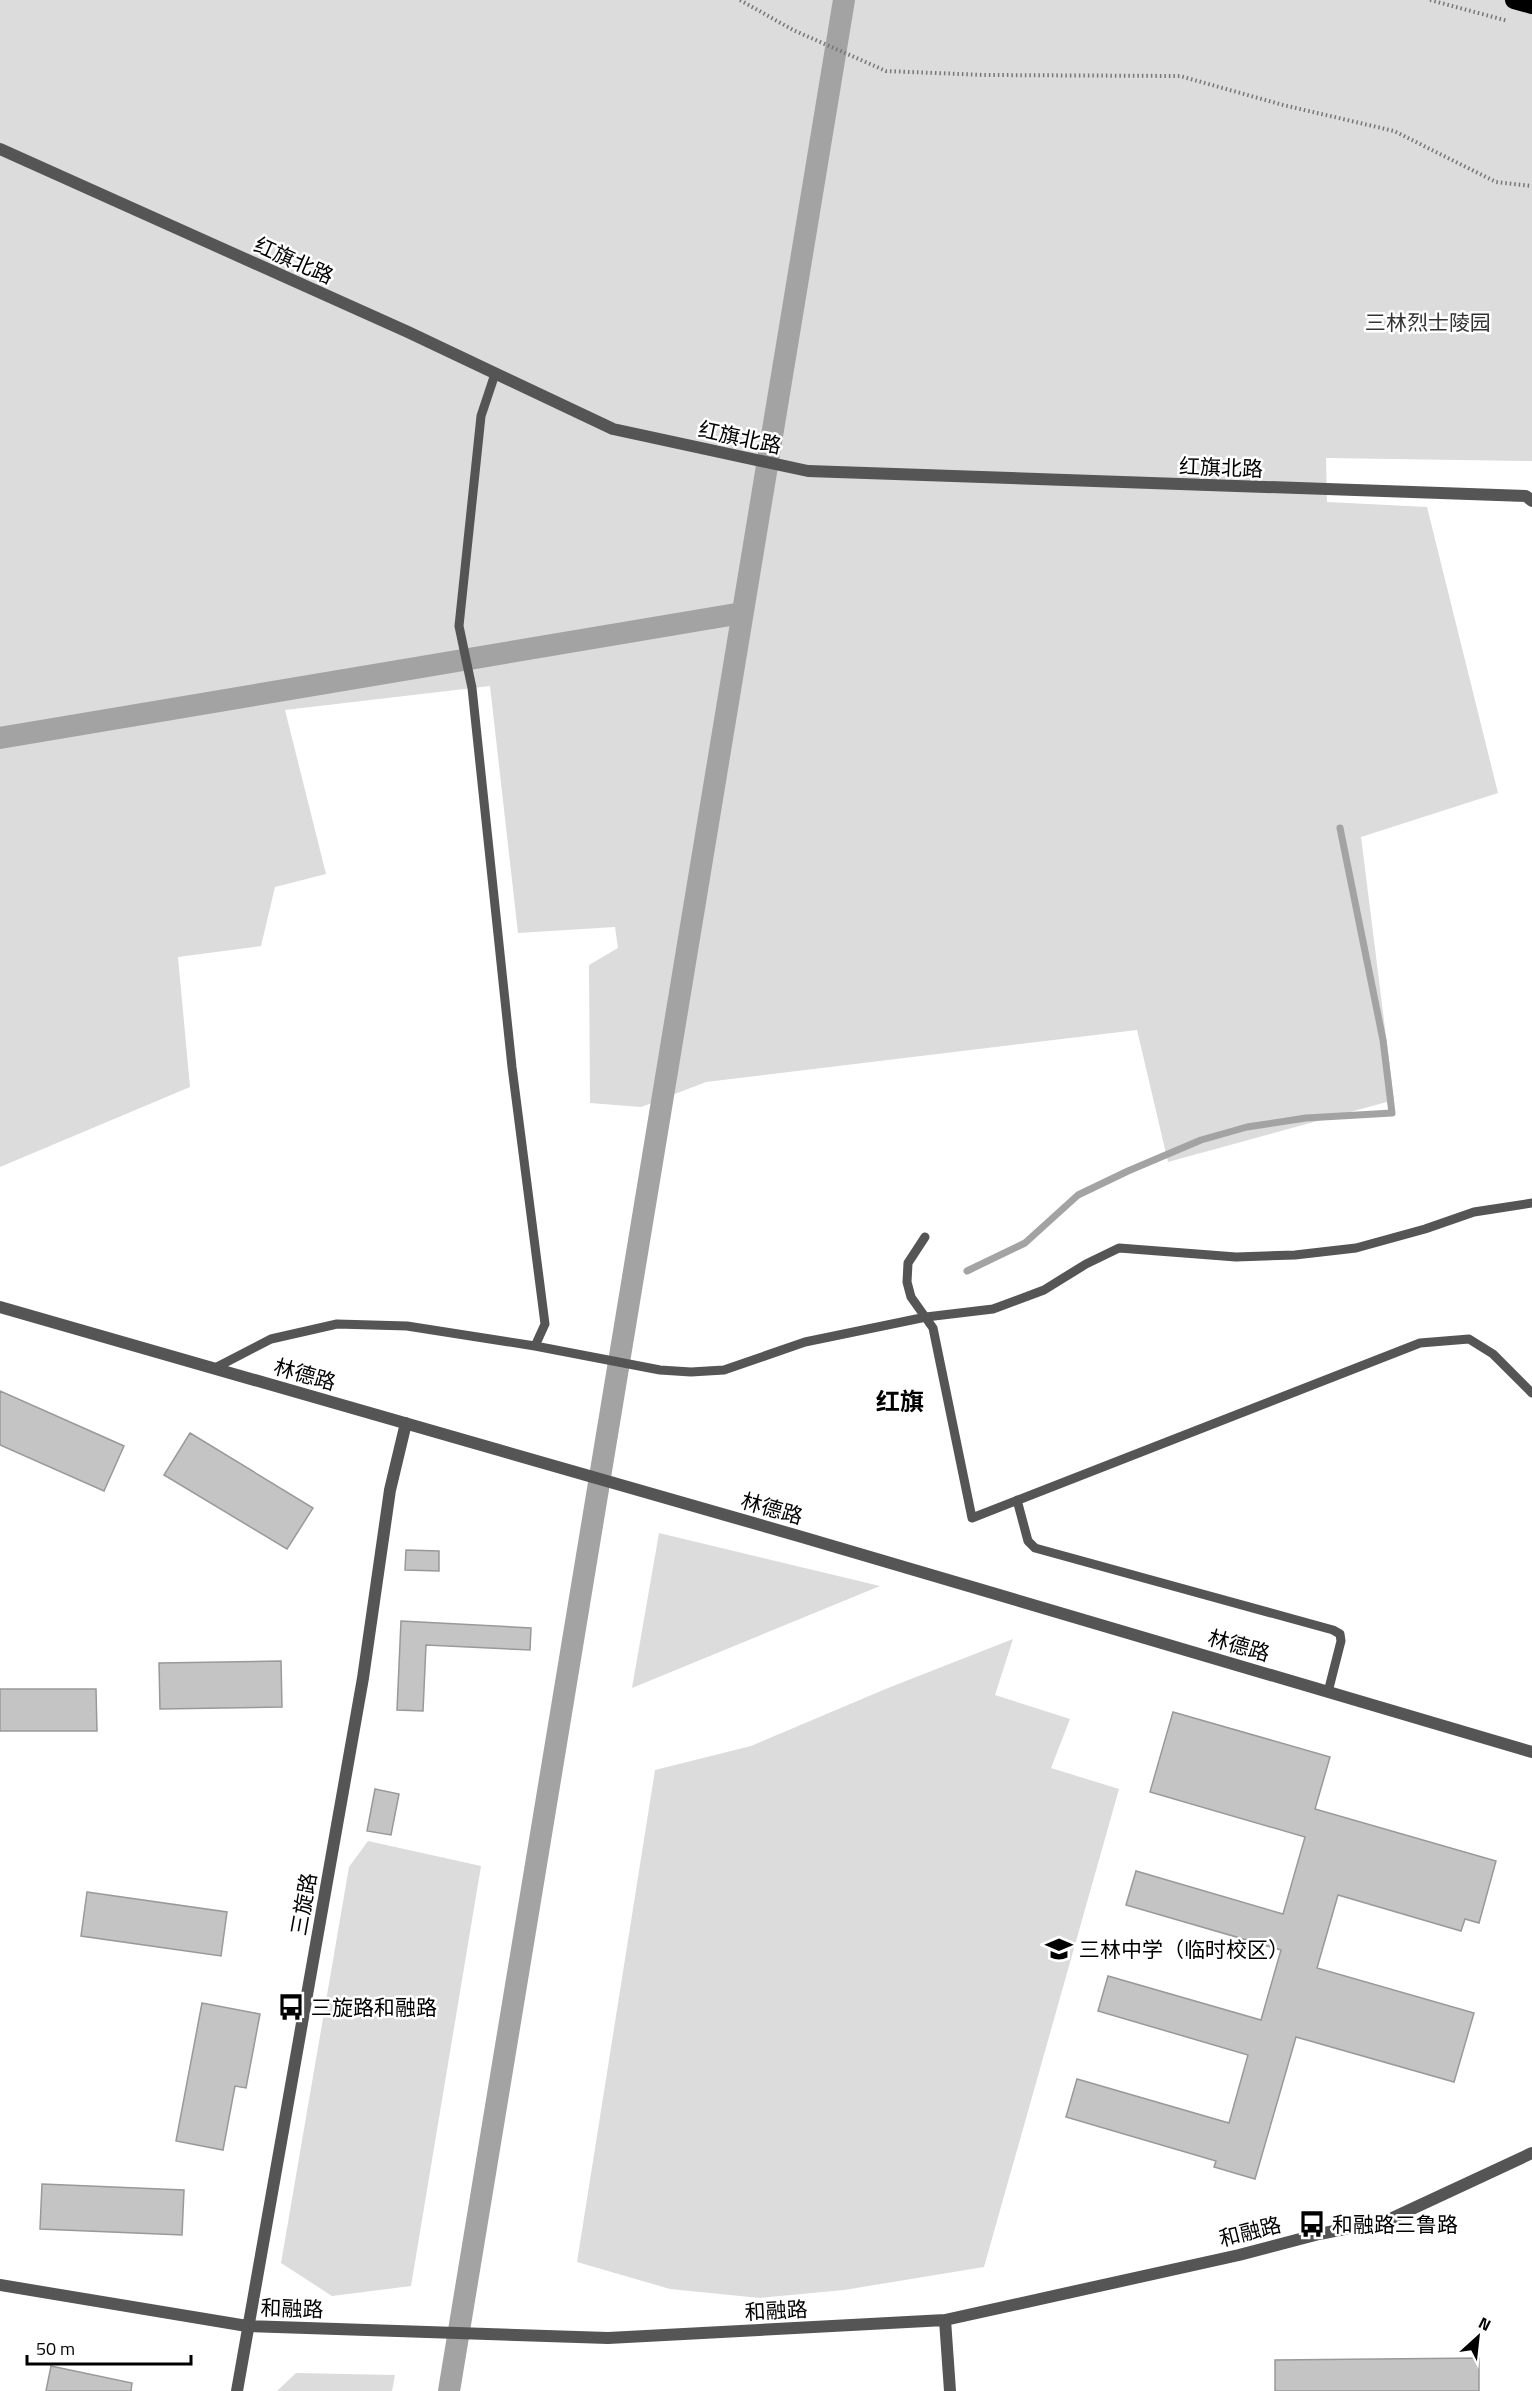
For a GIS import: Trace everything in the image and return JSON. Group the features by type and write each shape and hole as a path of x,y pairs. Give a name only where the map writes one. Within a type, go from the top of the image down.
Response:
{"street":[{"name":"红旗北路","path":"0,149 613,429 808,471 1526,496 1532,501"},
{"name":"林德路","path":"0,1307 645,1491 1532,1752"},
{"name":"三旋路","path":"237,2391 363,1678 390,1490 406,1423"},
{"name":"和融路","path":"0,2285 247,2326 608,2338 945,2320 1239,2255 1319,2234 1386,2221 1532,2153"},
{"path":"945,2320 950,2391"}],"lane":[{"path":"495,374 481,416 459,626 472,688 512,1067 545,1324 535,1346"},
{"path":"214,1368 271,1339 337,1324 407,1326 535,1346 660,1370 724,1370 805,1342 926,1317 993,1310 1044,1290 1086,1264 1119,1248 1236,1257 1295,1255 1356,1248 1425,1229 1474,1212 1532,1203"},
{"path":"925,1237 908,1263 907,1282 911,1297 933,1328 972,1518 1420,1343 1469,1339 1493,1354 1532,1393"},
{"path":"1017,1500 1028,1541 1035,1548 1333,1630 1340,1634 1341,1641 1328,1692"}],"path":[{"path":"740,0 793,30 886,71 984,75 1180,76 1283,105 1394,131 1496,182 1532,186"},
{"path":"1430,0 1509,21"}],"green space":[{"name":"三林烈士陵园","path":"0,0 1532,0 1532,461 1326,458 1327,502 1427,507 1498,793 1361,837 1394,1100 1168,1162 1137,1030 706,1082 641,1107 590,1103 589,965 618,948 615,927 518,933 490,686 285,710 326,874 275,887 261,946 178,957 190,1087 0,1167"},
{"path":"659,1533 880,1586 632,1688"},
{"path":"1013,1639 995,1695 1070,1719 1051,1768 1119,1789 984,2267 844,2290 760,2298 670,2289 577,2262 655,1770 751,1746 888,1688"},
{"path":"368,1841 481,1866 411,2286 332,2296 281,2263 349,1867"},
{"path":"296,2373 395,2375 392,2391 277,2391"}],"building":[{"path":"0,1391 124,1446 104,1491 0,1445"},
{"path":"190,1433 313,1508 287,1549 164,1475"},
{"path":"406,1550 439,1551 439,1571 405,1570"},
{"path":"401,1621 531,1628 530,1650 426,1645 423,1711 397,1710"},
{"path":"281,1661 282,1707 160,1709 159,1663"},
{"path":"0,1689 96,1689 97,1731 0,1731"},
{"path":"1173,1712 1330,1757 1315,1809 1496,1861 1479,1923 1465,1919 1461,1931 1338,1895 1317,1968 1474,2013 1454,2082 1296,2037 1255,2179 1214,2167 1216,2161 1066,2117 1077,2079 1229,2123 1248,2055 1098,2011 1108,1976 1261,2020 1281,1950 1126,1905 1136,1871 1283,1914 1305,1837 1150,1792"},
{"path":"375,1789 399,1794 391,1835 367,1831"},
{"path":"87,1892 227,1912 221,1956 81,1936"},
{"path":"202,2003 260,2014 246,2088 235,2086 223,2150 176,2141"},
{"path":"42,2184 184,2190 182,2235 40,2229"},
{"path":"1479,2358 1479,2391 1275,2391 1275,2360"},
{"path":"51,2366 132,2383 131,2391 46,2391"}],"waterway":[{"path":"449,2391 844,0"},
{"path":"0,738 742,613"},
{"path":"967,1271 1025,1243 1078,1195 1201,1140 1247,1127 1306,1118 1392,1113 1383,1040 1340,828"}],"place":[{"name":"三林中学（临时校区）","path":"1059,1949"},
{"name":"三旋路和融路","path":"291,2007"},
{"name":"和融路三鲁路","path":"1312,2224"}],"district":[{"name":"红旗","path":"900,1401"}]}
